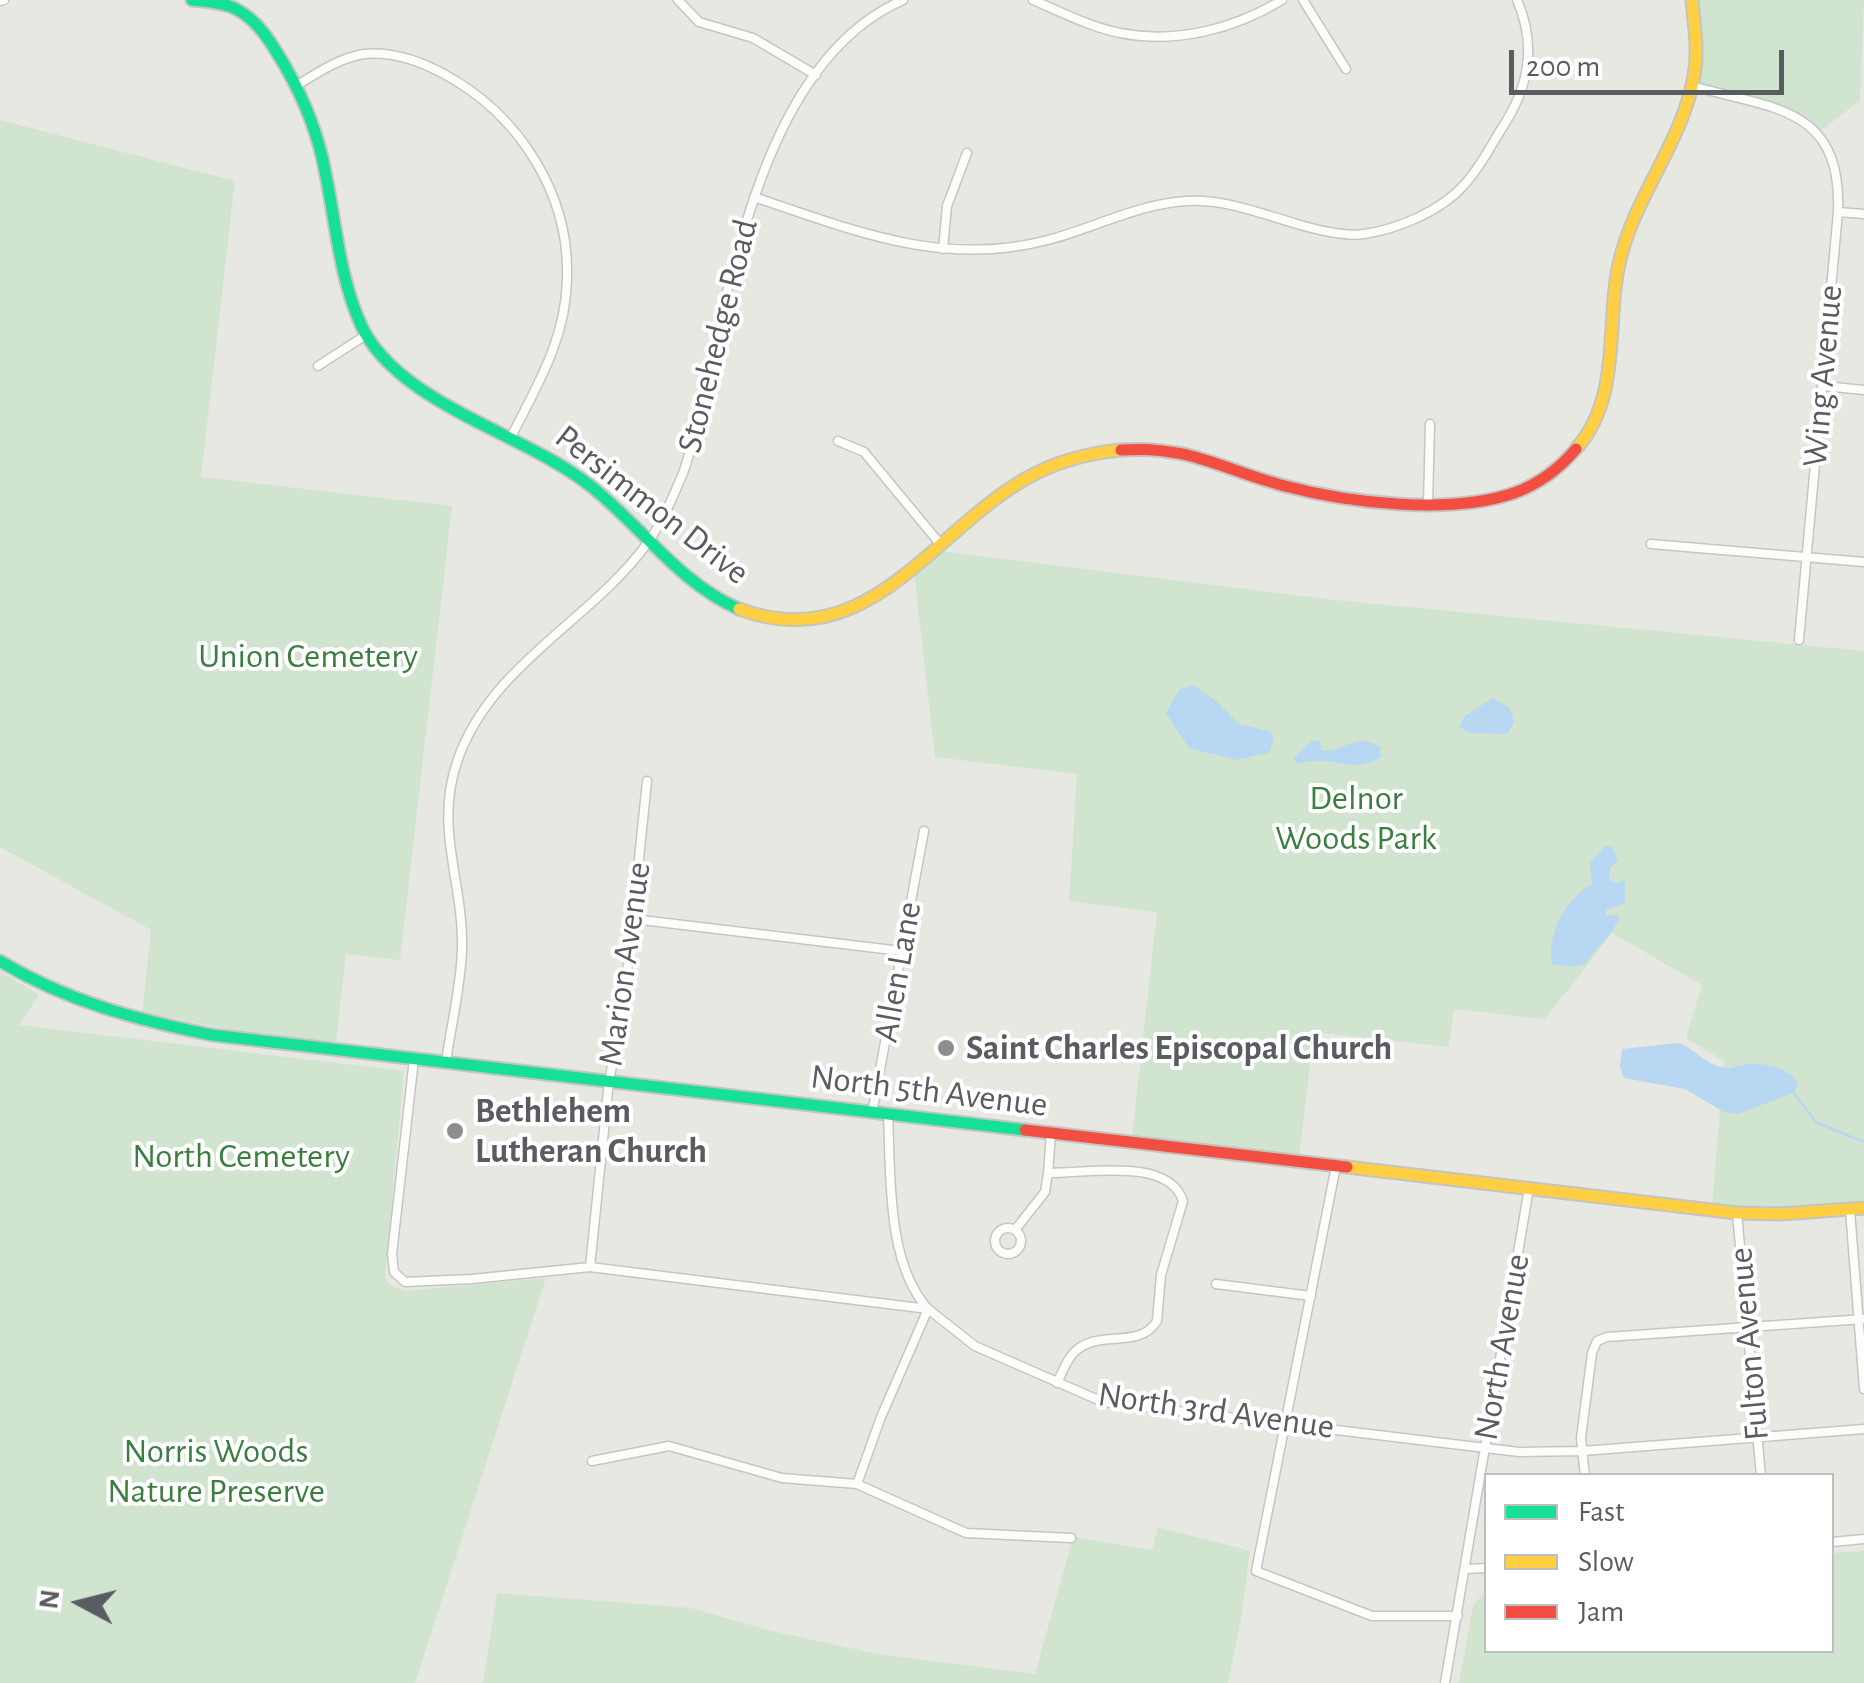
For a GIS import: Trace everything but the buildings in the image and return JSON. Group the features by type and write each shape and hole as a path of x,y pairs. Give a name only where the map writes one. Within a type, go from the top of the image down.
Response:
{"street":[{"name":"Persimmon Drive","path":"192,0 230,6 263,27 296,86 312,122 348,296 366,335 394,368 589,484 710,594 771,618 798,621 821,619 869,602 988,504 1036,474 1091,454 1127,449 1174,452 1212,459 1271,483 1319,494 1428,504 1491,502 1519,492 1568,458 1586,436 1600,409 1608,374 1613,296 1631,220 1679,123 1692,86 1692,0"},
{"path":"678,0 698,22 753,38 816,75"},
{"name":"Stonehedge Road","path":"446,1062 462,950 447,830 448,800 465,740 478,717 516,670 599,596 651,538 684,469 754,197 783,128 840,44 864,22 903,0"},
{"path":"1033,0 1120,33 1157,36 1208,32 1232,25 1282,0"},
{"path":"1304,0 1346,70"},
{"path":"754,197 874,238 943,249 1026,245 1165,203 1188,201 1239,206 1314,228 1362,234 1426,214 1463,187 1521,96 1530,51 1517,0"},
{"path":"296,86 336,62 364,54 391,54 416,61 462,84 483,99 528,147 545,176 558,212 568,277 560,333 552,358 512,435"},
{"name":"Wing Avenue","path":"1692,86 1785,111 1812,126 1832,154 1838,212 1800,640"},
{"path":"943,249 947,206 967,152"},
{"path":"1838,212 1864,214"},
{"path":"318,366 366,335"},
{"path":"1822,386 1864,390"},
{"path":"1428,504 1430,424"},
{"path":"838,441 864,452 941,545"},
{"path":"1651,544 1864,562"},
{"name":"Marion Avenue","path":"590,1267 609,1080 624,1004 647,781"},
{"name":"Allen Lane","path":"872,1113 924,831"},
{"path":"633,919 901,951"},
{"name":"North 5th Avenue","path":"0,961 19,974 101,1007 182,1030 1736,1212 1781,1214 1857,1209"},
{"path":"414,1059 391,1264 398,1278 420,1283 590,1267 928,1309"},
{"path":"888,1115 894,1227 916,1294 928,1309"},
{"path":"1016,1230 1045,1192 1051,1133"},
{"path":"1336,1166 1256,1571 1372,1616 1458,1616"},
{"path":"1048,1173 1142,1172 1168,1181 1182,1201 1165,1255 1153,1328 1141,1336 1084,1345 1070,1356 1057,1382"},
{"name":"North Avenue","path":"1446,1683 1529,1188"},
{"path":"1857,1209 1864,1390"},
{"name":"Fulton Avenue","path":"1736,1212 1761,1473"},
{"path":"1216,1284 1311,1296"},
{"path":"857,1484 880,1417 928,1309"},
{"name":"North 3rd Avenue","path":"928,1309 970,1343 1103,1402 1519,1452 1583,1451 1864,1429"},
{"path":"1585,1473 1581,1438 1597,1340 1861,1319"},
{"path":"592,1461 669,1446 782,1478 857,1484 966,1533 1071,1538"},
{"path":"1834,1542 1864,1540"},
{"path":"1466,1570 1484,1568"}],"green space":[{"path":"1694,0 1864,0 1860,101 1821,130 1806,117 1697,84"},
{"name":"Union Cemetery","path":"0,120 235,181 201,477 452,506 400,960 346,954 336,1042 226,1029 142,1012 151,930 0,847"},
{"name":"Delnor Woods Park","path":"939,551 1335,600 1864,651 1864,1205 1782,1211 1712,1206 1724,1061 1686,1038 1702,985 1612,933 1545,1019 1454,1009 1449,1047 1314,1032 1299,1157 1132,1137 1157,912 1069,901 1077,774 935,757 914,572"},
{"name":"Norris Woods Nature Preserve","path":"0,971 39,995 19,1025 404,1071 385,1277 390,1285 405,1291 546,1278 415,1683 0,1683"},
{"path":"1158,1527 1250,1551 1228,1683 483,1683 497,1593 691,1608 877,1654 1035,1674 1073,1537 1152,1550"},
{"path":"1864,1551 1864,1683 1459,1683 1473,1606 1484,1592 1484,1653 1834,1653 1834,1553"}],"water":[{"path":"1193,685 1239,724 1270,731 1274,738 1270,752 1237,760 1189,748 1166,713 1179,690"},
{"path":"1493,698 1510,708 1514,723 1507,734 1468,733 1459,726 1465,716"},
{"path":"1319,740 1322,750 1371,742 1380,747 1381,757 1359,764 1298,764 1293,758 1312,741"},
{"path":"1605,846 1612,847 1618,861 1610,867 1609,880 1625,880 1625,903 1606,910 1606,915 1620,916 1585,964 1552,964 1555,929 1566,908 1592,884 1590,863"},
{"path":"1678,1043 1720,1067 1774,1067 1788,1073 1798,1084 1794,1093 1737,1114 1724,1112 1685,1089 1624,1078 1620,1067 1622,1049"}],"waterway":[{"path":"1794,1093 1816,1122 1864,1142"}],"traffic: fast":[{"path":"192,0 226,5 252,20 292,78 318,143 354,306 378,352 432,396 588,484 697,584 739,609"},
{"path":"0,961 50,987 103,1007 212,1035 1025,1130"}],"traffic: slow":[{"path":"1576,449 1591,427 1607,379 1622,252 1671,143 1694,76 1692,0"},
{"path":"739,609 784,619 824,617 861,603 894,583 991,502 1025,479 1071,460 1121,450"},
{"path":"1347,1167 1737,1213 1864,1208"}],"traffic: jam":[{"path":"1121,450 1187,455 1285,486 1339,497 1430,505 1460,504 1514,493 1548,475 1576,449"},
{"path":"1025,1130 1347,1167"}],"place":[{"name":"Saint Charles Episcopal Church","path":"946,1048"},
{"name":"Bethlehem Lutheran Church","path":"455,1131"}],"park label":[{"name":"North Cemetery","path":"241,1156"}]}
